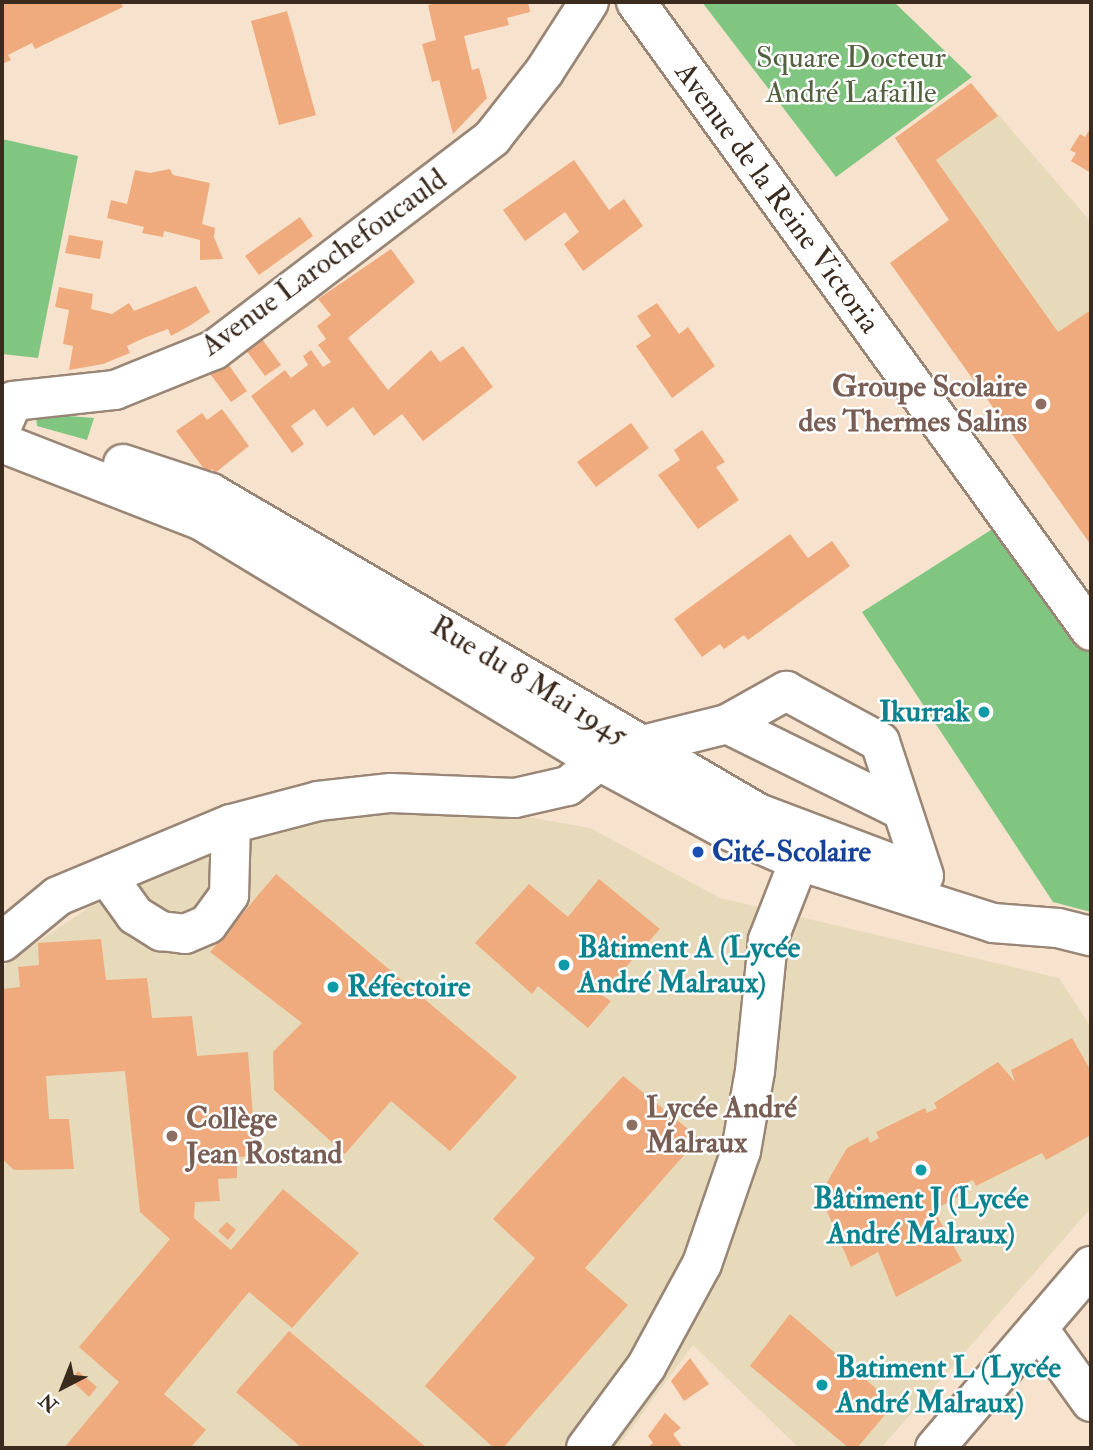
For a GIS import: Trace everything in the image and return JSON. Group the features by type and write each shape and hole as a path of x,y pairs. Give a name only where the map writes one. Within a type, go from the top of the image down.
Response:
{"street":[{"name":"Avenue Larochefoucauld","path":"2,426 13,401 115,390 214,350 492,138 544,72 589,2"},
{"name":"Avenue de la Reine Victoria","path":"636,2 1091,631"},
{"name":"Rue du 8 Mai 1945","path":"2,442 96,455 211,493 639,746 791,828 924,876 1001,900 1075,932"},
{"name":"Rue du 8 Mai 1945","path":"2,442 202,521 599,761 696,815 799,861 993,923 1075,932"},
{"path":"639,746 727,724 786,691 880,742 898,808 924,876"},
{"path":"727,724 898,808"},
{"path":"2,942 58,896 231,824 318,801 391,793 515,798 568,786 599,761"},
{"path":"107,876 135,915 160,931 185,934 208,924 229,895 231,824"},
{"path":"586,1448 646,1367 702,1264 741,1151 755,1071 768,940 799,861"},
{"path":"935,1448 1091,1266"},
{"path":"1038,1328 1091,1402"}],"shaded area":[{"name":"Groupe Scolaire des Thermes Salins","path":"971,83 1091,222 1091,545 890,263 949,220 895,138"},
{"path":"444,802 590,828 720,898 1059,978 1091,1027 1091,1208 881,1448 799,1448 693,1345 617,1448 2,1448 2,966 106,896 308,818"}],"green space":[{"name":"Square Docteur André Lafaille","path":"702,2 894,2 972,77 836,177"},
{"path":"2,139 78,156 38,358 2,354"},
{"path":"44,414 94,418 87,440 37,426 36,418"},
{"path":"1005,521 1091,644 1091,912 1053,902 862,612"}],"building":[{"path":"2,2 120,2 123,7 35,49 32,43 8,55 11,60 2,64"},
{"path":"441,2 528,2 530,12 507,18 509,25 464,36 472,70 479,68 487,98 453,134 439,80 432,82 422,44 436,40 428,5"},
{"path":"287,11 316,115 279,125 251,21"},
{"name":"Groupe Scolaire des Thermes Salins","path":"971,83 998,116 936,160 1058,332 1091,310 1091,545 890,263 949,220 895,138"},
{"path":"1091,127 1091,173 1071,161 1076,153 1070,150 1080,134 1085,137"},
{"path":"574,160 609,210 624,199 643,226 583,271 564,244 579,232 565,212 525,241 503,210"},
{"path":"170,169 173,175 210,183 202,224 215,228 214,237 223,259 200,260 200,240 164,231 163,237 142,233 144,227 107,218 111,200 127,204 135,170 150,173"},
{"path":"300,217 313,236 259,275 245,256"},
{"path":"69,235 103,241 100,259 65,253"},
{"path":"391,249 415,282 348,338 388,390 431,350 440,362 463,346 493,387 423,441 402,414 374,436 353,407 327,427 314,409 291,426 304,444 292,453 251,396 285,370 291,378 308,365 303,356 311,350 323,367 331,362 318,345 326,339 317,326 331,315 318,299"},
{"path":"196,286 210,312 191,325 171,336 168,329 144,338 127,346 130,353 103,364 69,370 73,346 63,344 69,310 55,307 59,287 93,294 91,309 112,314 129,303 134,311"},
{"path":"657,303 679,334 688,327 715,366 672,398 636,346 651,336 637,316"},
{"path":"262,339 281,365 265,376 246,350"},
{"path":"226,361 247,391 231,402 208,371"},
{"path":"222,409 249,446 215,473 212,469 207,473 176,431 202,413 207,420"},
{"path":"631,423 649,448 596,487 577,462"},
{"path":"702,430 725,462 716,467 739,500 698,529 658,475 680,460 674,450"},
{"path":"790,534 808,558 832,541 850,566 748,640 744,635 724,649 720,644 702,657 674,619"},
{"name":"Réfectoire","path":"276,874 517,1077 450,1151 391,1101 345,1154 274,1090 273,1052 302,1023 210,952"},
{"name":"Bâtiment A (Lycée André Malraux)","path":"599,879 660,929 601,995 611,1001 588,1028 538,986 532,994 475,943 529,884 568,917"},
{"path":"101,939 106,980 147,978 152,1018 192,1016 197,1056 248,1052 256,1156 237,1157 237,1178 218,1179 220,1201 195,1202 194,1218 231,1250 283,1189 359,1253 292,1328 249,1292 164,1394 206,1430 190,1448 64,1448 119,1382 79,1347 170,1239 140,1212 125,1071 46,1076 49,1119 69,1119 74,1169 14,1170 2,1159 2,989 20,987 18,967 39,965 38,943"},
{"name":"Bâtiment J (Lycée André Malraux)","path":"1072,1038 1091,1071 1091,1135 1046,1160 1042,1153 976,1186 973,1180 964,1184 968,1191 934,1210 962,1261 896,1297 878,1252 851,1267 825,1207 826,1184 847,1148 868,1137 870,1143 879,1138 876,1132 925,1108 927,1113 937,1108 934,1103 998,1062 1015,1082 1011,1070"},
{"path":"623,1076 699,1138 585,1268 628,1305 503,1448 494,1448 425,1386 535,1258 493,1219"},
{"path":"227,1222 236,1230 228,1240 218,1231"},
{"name":"Batiment L (Lycée André Malraux)","path":"790,1314 894,1404 857,1448 849,1448 750,1366"},
{"path":"289,1331 427,1448 302,1448 236,1392"},
{"path":"690,1358 709,1384 684,1401 671,1381"},
{"path":"78,1371 97,1387 89,1397 71,1380"},
{"path":"665,1413 681,1428 673,1434 683,1448 647,1448 653,1443 648,1436"}],"place":[{"name":"Groupe Scolaire des Thermes Salins","path":"1041,404"},
{"name":"Ikurrak","path":"984,712"},
{"name":"Cité-Scolaire","path":"698,852"},
{"name":"Bâtiment A (Lycée André Malraux)","path":"564,965"},
{"name":"Réfectoire","path":"333,987"},
{"name":"Lycée André Malraux","path":"632,1125"},
{"name":"Collège Jean Rostand","path":"172,1136"},
{"name":"Bâtiment J (Lycée André Malraux)","path":"921,1170"},
{"name":"Batiment L (Lycée André Malraux)","path":"822,1385"}]}
